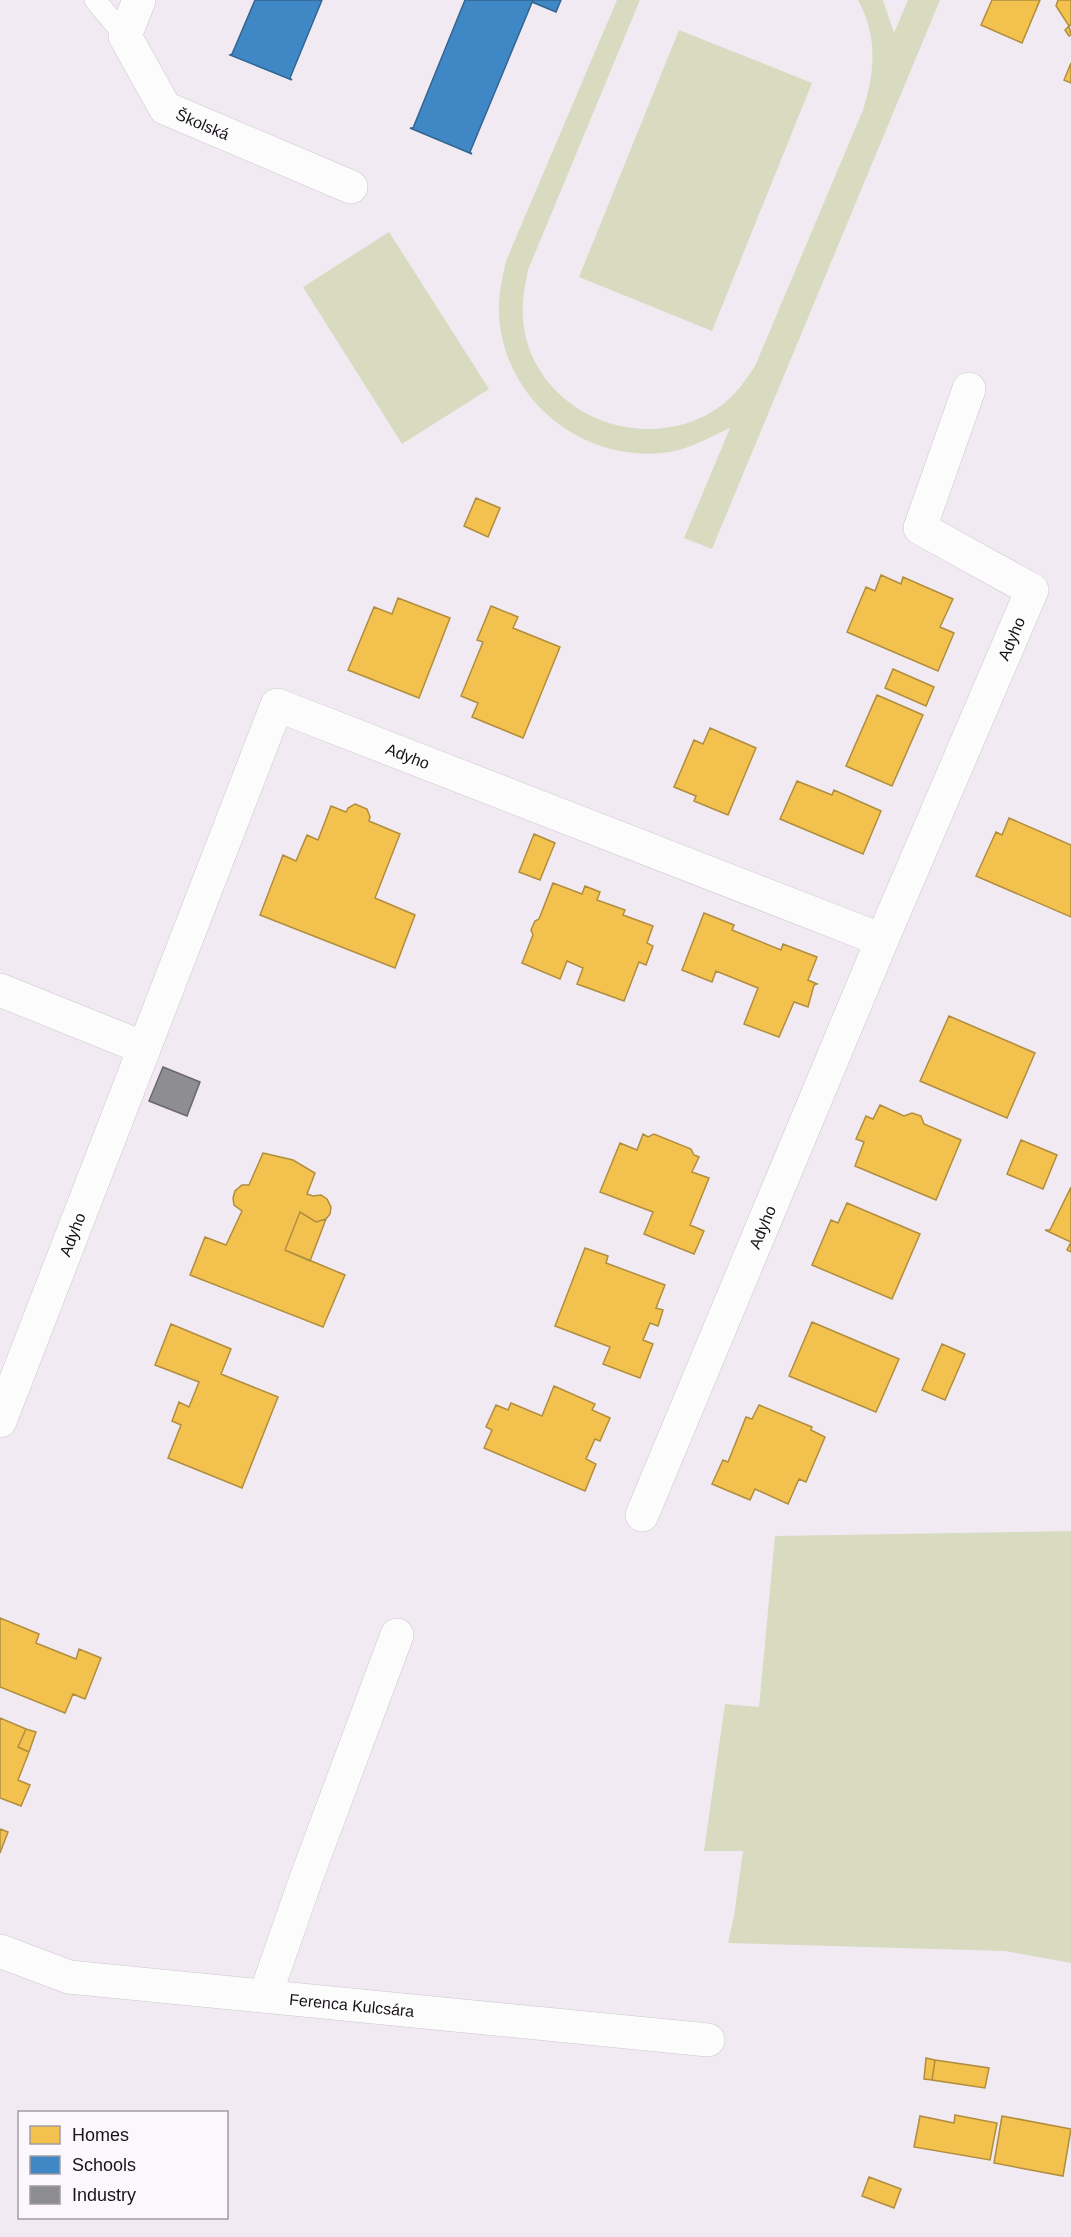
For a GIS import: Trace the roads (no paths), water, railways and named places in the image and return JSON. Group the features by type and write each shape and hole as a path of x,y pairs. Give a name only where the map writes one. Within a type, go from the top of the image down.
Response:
{"street":[{"path":"125,36 140,0"},
{"name":"Školská","path":"125,36 165,108 351,187"},
{"name":"Adyho","path":"642,1515 882,940 1032,590 920,528 969,389"},
{"name":"Adyho","path":"0,1421 277,705 882,940"},
{"path":"0,990 144,1048"},
{"path":"265,1996 307,1875 397,1635"},
{"name":"Ferenca Kulcsára","path":"0,1952 69,1977 708,2040"}],"lane":[{"path":"96,0 125,36"}]}
